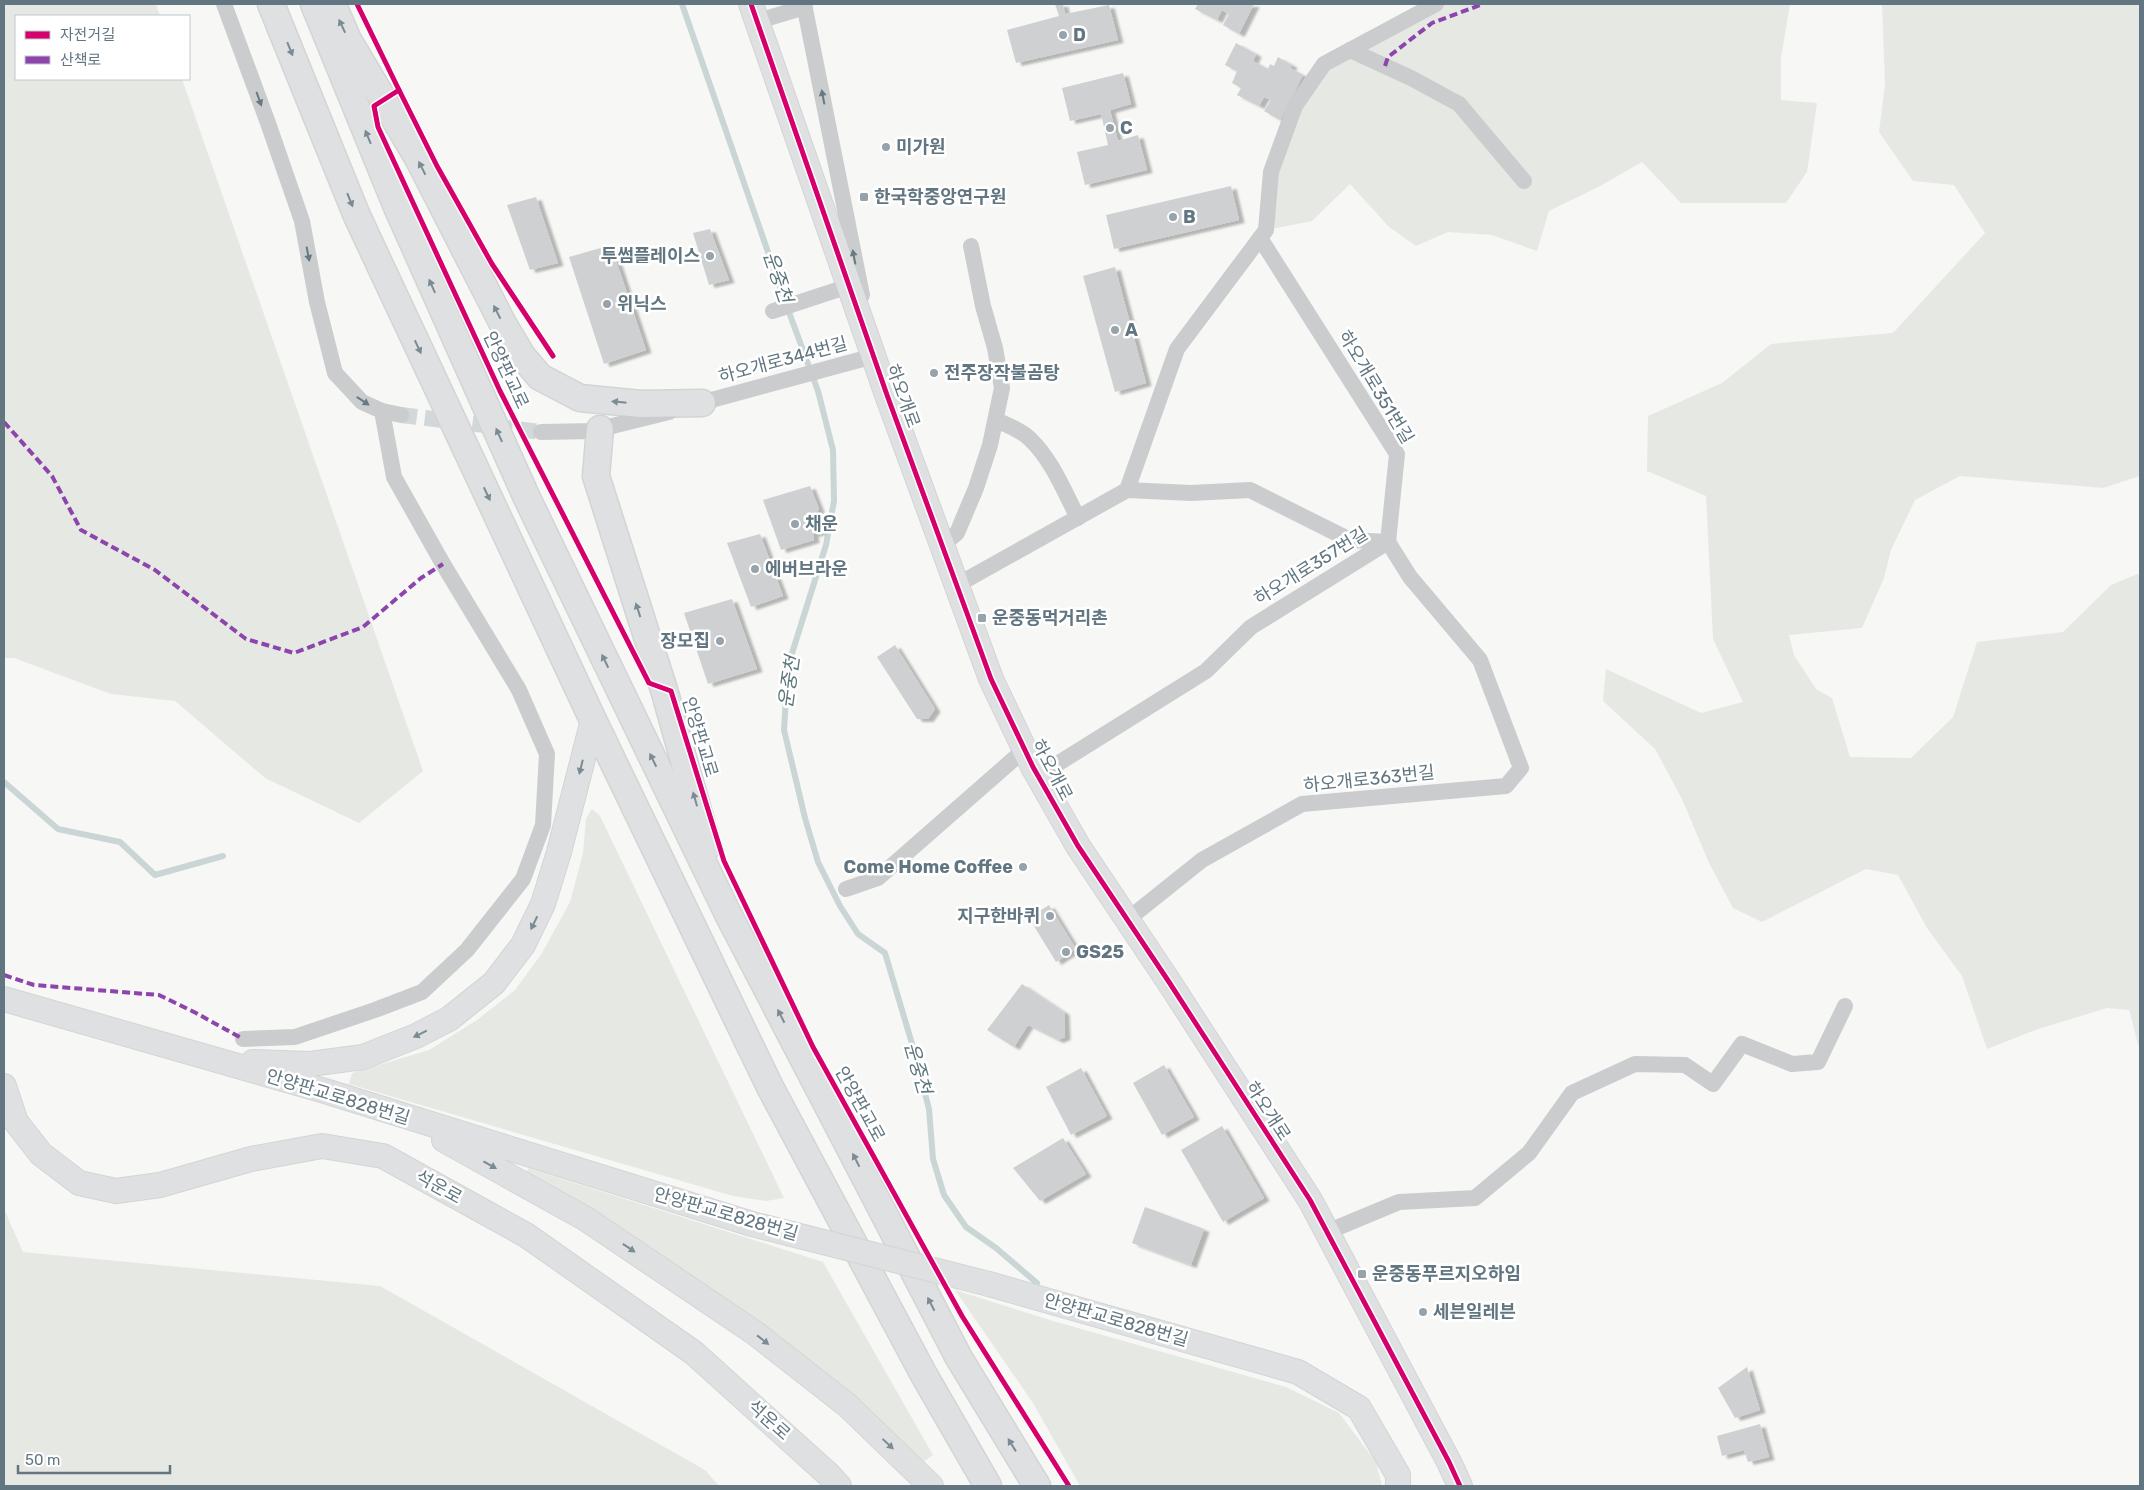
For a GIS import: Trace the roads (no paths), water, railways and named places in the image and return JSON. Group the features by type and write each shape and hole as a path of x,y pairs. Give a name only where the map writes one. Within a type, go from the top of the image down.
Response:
{"main road":[{"path":"271,4 357,216 593,720 770,1087 924,1375 988,1486"},
{"name":"안양판교로","path":"314,4 397,208 522,487 728,914 959,1358 1037,1486"},
{"path":"332,4 348,40 418,158 503,324 522,356 540,377 580,398 641,404 702,403"},
{"path":"600,429 596,476 665,693 728,914"}],"street":[{"path":"224,4 302,222 317,302 335,373 362,402 382,411 401,415"},
{"path":"1127,490 1177,349 1266,230 1271,172 1295,106 1324,64 1436,4"},
{"path":"754,12 804,5 874,356"},
{"name":"하오개로","path":"754,12 849,286 942,545 991,678 1024,750 1078,846 1305,1194 1327,1232 1460,1486"},
{"path":"1350,50 1411,78 1458,104 1524,181"},
{"name":"하오개로351번길","path":"1260,238 1396,454 1388,542"},
{"path":"942,545 957,533 976,488 990,445 1002,388 971,246"},
{"path":"773,312 849,286"},
{"name":"하오개로344번길","path":"542,432 592,431 874,356"},
{"path":"243,1039 295,1037 422,992 467,950 523,879 543,826 547,754 519,690 443,564 394,476 382,411"},
{"path":"996,420 1029,437 1058,479 1078,518"},
{"path":"957,585 1127,490 1191,493 1250,490 1350,540 1388,542"},
{"name":"하오개로357번길","path":"1038,776 1206,671 1251,627 1388,542 1410,577 1480,660 1521,768"},
{"path":"226,1063 269,1062 310,1064 363,1057 416,1036 449,1019 494,983 522,946 543,904 559,852 593,720"},
{"name":"하오개로","path":"846,889 878,878 1024,750"},
{"name":"하오개로363번길","path":"1127,920 1202,860 1302,804 1506,786 1521,768"},
{"name":"안양판교로828번길","path":"4,999 226,1063 752,1224 989,1284 1298,1372 1359,1408 1398,1475 1398,1486"},
{"path":"1327,1232 1398,1202 1475,1198 1529,1153 1572,1093 1635,1064 1685,1065 1713,1084 1742,1044 1792,1064 1818,1062 1845,1006"},
{"name":"석운로","path":"4,1086 16,1122 41,1154 79,1183 116,1191 160,1185 251,1159 322,1146 383,1156 526,1234 694,1353 839,1486"},
{"path":"401,1116 586,1218 755,1333 846,1405 931,1486"}],"waterway":[{"name":"운중천","path":"682,4 818,391 833,450 834,501 826,545 788,666 784,730 805,818 818,862 840,906 858,934 885,953 929,1109 933,1159 944,1195 966,1227 996,1248 1037,1283"},
{"path":"4,782 58,829 120,842 155,875 223,856"}],"tunnel":[{"path":"401,415 541,432"}],"place":[{"name":"D","path":"1063,35"},
{"name":"C","path":"1110,128"},
{"name":"미가원","path":"886,147"},
{"name":"한국학중앙연구원","path":"864,197"},
{"name":"B","path":"1173,217"},
{"name":"투썸플레이스","path":"710,256"},
{"name":"위닉스","path":"607,304"},
{"name":"A","path":"1115,330"},
{"name":"전주장작불곰탕","path":"934,373"},
{"name":"채운","path":"795,524"},
{"name":"에버브라운","path":"755,569"},
{"name":"운중동먹거리촌","path":"982,618"},
{"name":"장모집","path":"720,641"},
{"name":"Come Home Coffee","path":"1023,867"},
{"name":"지구한바퀴","path":"1050,916"},
{"name":"GS25","path":"1066,952"},
{"name":"운중동푸르지오하임","path":"1362,1274"},
{"name":"세븐일레븐","path":"1423,1312"}]}
